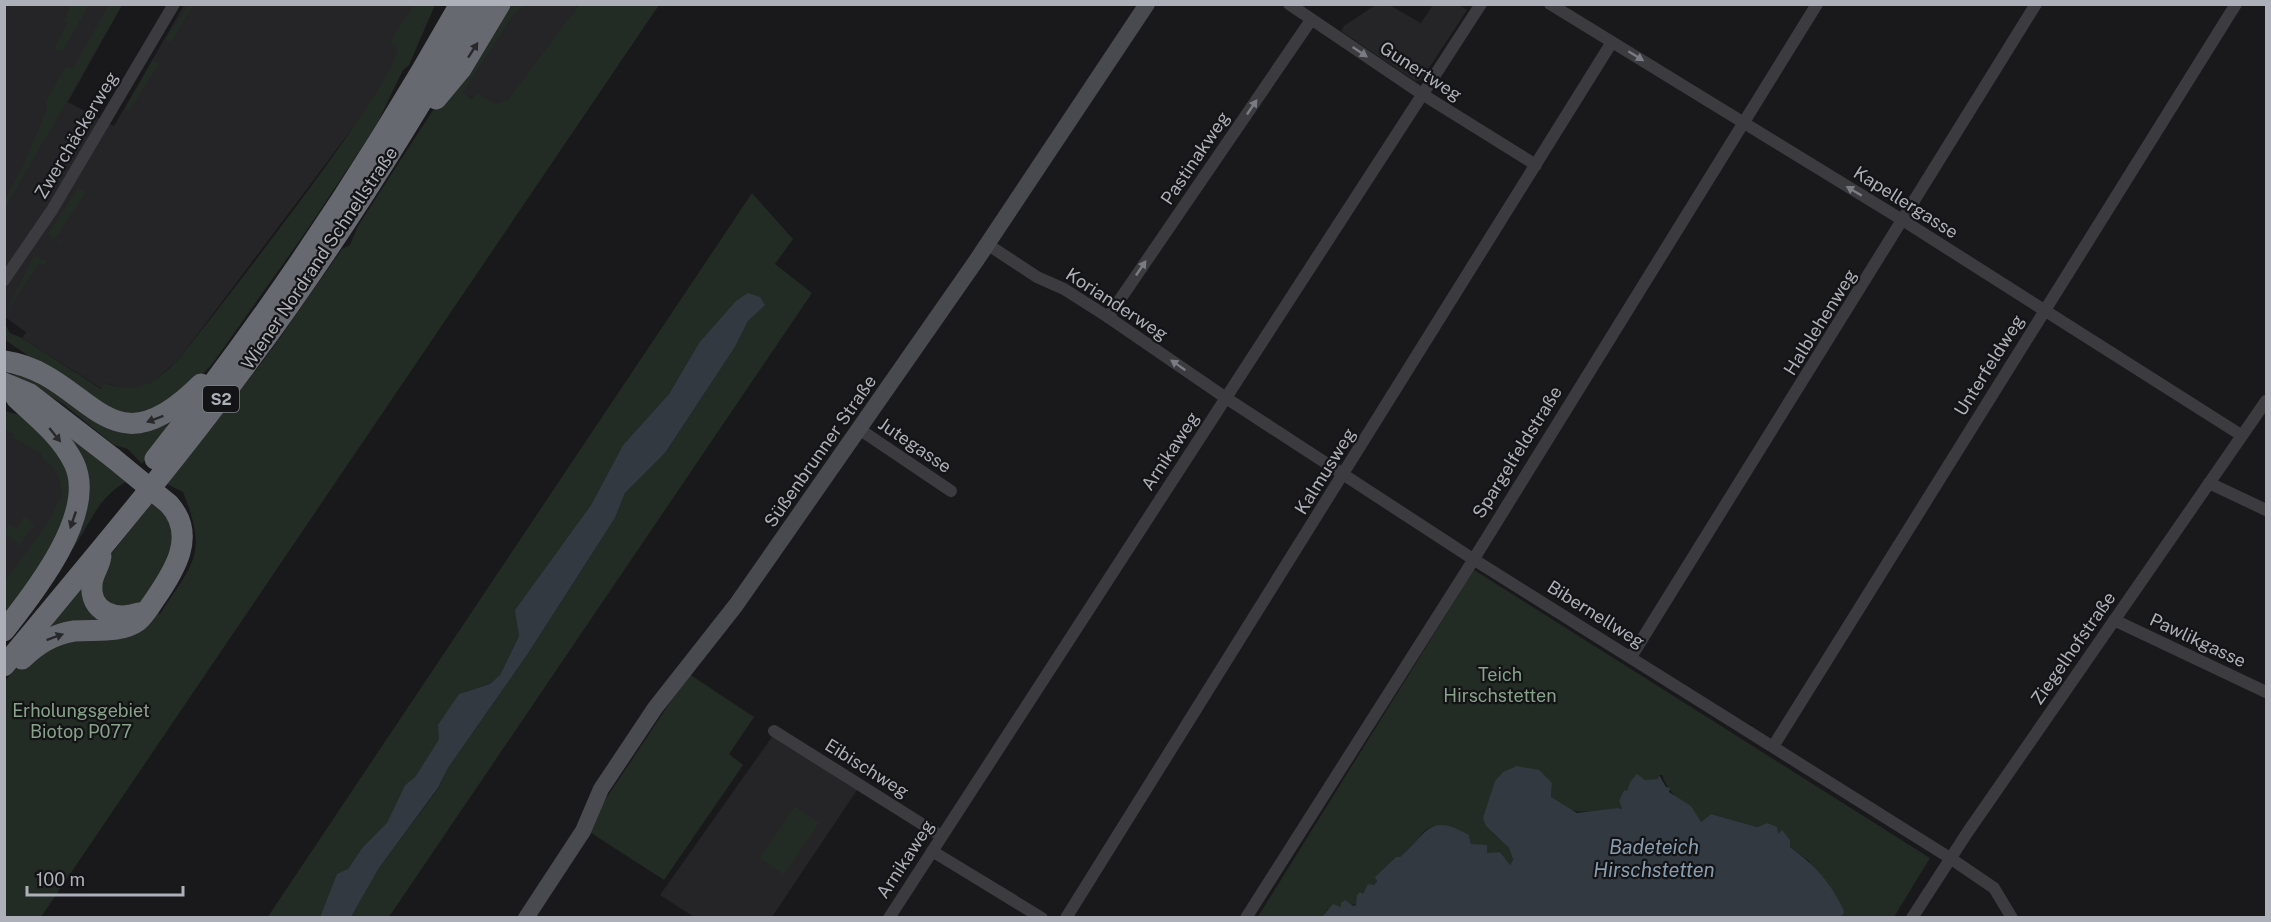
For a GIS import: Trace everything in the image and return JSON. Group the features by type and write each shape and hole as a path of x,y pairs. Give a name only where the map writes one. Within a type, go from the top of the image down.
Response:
{"highway":[{"path":"404,101 408,79 444,4"},
{"name":"Wiener Nordrand Schnellstraße","path":"4,644 117,508 232,358 318,235 404,101 460,4"},
{"name":"Wiener Nordrand Schnellstraße","path":"5,666 241,373 326,253 398,143 479,4"},
{"path":"398,143 410,138 461,69 500,4"},
{"path":"4,346 108,418 139,424 165,415 185,400 219,361 232,358"},
{"path":"4,361 39,372"},
{"path":"5,666 18,662 36,646 57,636 73,631 125,627 138,621 166,583 181,553 183,531 177,513 169,504 113,458 18,401"},
{"path":"4,631 37,588 68,532 80,491 74,463 61,443 47,425 18,401"},
{"path":"102,548 100,563 94,573 92,586 93,598 100,609 123,618 147,609"}],"street":[{"name":"Zwerchäckerweg","path":"4,280 52,210 174,4"},
{"name":"Süßenbrunner Straße","path":"526,918 583,831 601,789 655,708 736,605 859,429 987,244 1147,4"},
{"name":"Gunertweg","path":"1289,4 1422,94 1536,165"},
{"name":"Arnikaweg","path":"889,918 1481,4"},
{"name":"Kapellergasse","path":"1550,4 1904,221 2241,435"},
{"name":"Spargelfeldstraße","path":"1246,918 1473,559 1816,4"},
{"name":"Halblehenweg","path":"1631,657 1904,221 2036,4"},
{"name":"Unterfeldweg","path":"1773,745 2236,4"},
{"name":"Pastinakweg","path":"1108,317 1311,20"},
{"name":"Kalmusweg","path":"1066,918 1344,476 1612,42"},
{"name":"Korianderweg","path":"987,244 1037,277 1064,289 1108,317 1226,398"},
{"name":"Bibernellweg","path":"1226,398 1473,559 1950,858 1994,888 2012,918"},
{"name":"Ziegelhofstraße","path":"1912,918 1950,858 2266,401"},
{"name":"Jutegasse","path":"859,429 951,491"},
{"path":"2209,483 2266,510"},
{"name":"Pawlikgasse","path":"2114,620 2266,692"},
{"name":"Eibischweg","path":"774,731 941,836"},
{"path":"932,851 1042,918"}],"shaded area":[{"path":"1377,4 1389,5 1421,23 1433,5 1459,5 1467,10 1421,80 1415,81 1341,31 1344,26"},
{"path":"5,5 122,5 68,102 114,126 184,5 430,5 370,105 179,359 154,381 143,387 126,389 105,383 102,389 22,338 26,332 5,317"},
{"path":"509,5 579,5 510,106 489,110 452,85"},
{"path":"5,424 58,462 64,489 57,510 5,586"},
{"path":"774,734 857,790 772,917 694,917 660,895"}],"green space":[{"path":"109,4 122,5 5,208 5,200 24,164 47,108 46,101 66,66 73,69"},
{"path":"70,5 89,5 64,49 59,51 54,49 67,23 64,21"},
{"path":"189,5 193,5 171,42 178,46 176,47 165,39"},
{"path":"414,5 435,5 409,65 403,70 376,126 305,233 213,363 182,397 145,419 101,405 5,340 6,326 10,333 22,338 101,389 105,383 117,387 137,387 162,374 179,359 338,149 390,68 397,48 390,41"},
{"name":"Erholungsgebiet Biotop P077","path":"509,5 526,5 515,12 463,92 472,99 477,93 495,104 508,100 579,5 659,5 41,917 5,917 4,682 23,661 41,647 155,610 160,614 189,569 196,544 191,513 183,492 167,484 267,356 342,249 350,245 358,226 431,113"},
{"path":"152,61 159,63 129,111 125,109"},
{"path":"78,188 93,196 85,193 55,238 62,242 60,244 48,234"},
{"path":"752,193 793,239 775,264 812,293 389,917 351,917 379,868 438,789 448,768 527,655 615,518 625,493 665,453 735,347 748,321 764,305 699,343 669,394 623,445 591,505 516,609 519,636 500,675 490,684 459,694 439,739 415,777 405,785 387,824 362,848 348,869 337,875 320,917 267,918"},
{"path":"34,256 46,261 46,265 39,263 5,314"},
{"path":"14,367 102,419 176,413 142,464 128,449 114,445 62,403 15,377 11,372"},
{"path":"5,411 24,416 67,462 73,507 5,627 5,581 47,524 62,495 59,476 52,466 44,460 40,453 12,437 13,434 5,429"},
{"path":"45,414 126,482 116,488 101,504 71,551 83,502"},
{"path":"154,500 163,507 176,539 151,595 133,611 100,600 105,562"},
{"path":"24,516 35,525 15,550 18,543 5,534 9,524 17,529"},
{"name":"Teich Hirschstetten","path":"1474,570 1930,858 1894,917 1836,917 1809,861 1790,847 1767,823 1757,827 1711,814 1701,822 1674,795 1662,775 1659,775 1658,779 1630,782 1627,792 1624,790 1619,801 1622,810 1617,808 1582,812 1566,808 1551,797 1552,783 1492,790 1486,826 1509,848 1513,860 1509,866 1500,852 1487,854 1471,844 1469,835 1434,826 1428,828 1400,857 1396,857 1376,877 1377,881 1363,895 1360,892 1357,904 1328,909 1323,917 1257,918"},
{"path":"83,583 106,618 40,635"},
{"path":"689,674 754,717 729,754 743,765 664,880 588,831 595,815"},
{"path":"795,806 819,823 784,875 760,858"}],"water":[{"path":"748,293 760,297 765,305 748,321 735,347 665,453 625,493 615,518 527,655 448,768 438,788 379,868 351,917 320,917 337,874 348,869 362,848 387,823 405,785 415,777 439,739 438,725 459,694 490,684 500,675 519,636 515,610 591,505 623,445 669,394 699,343 736,301"},
{"name":"Badeteich Hirschstetten","path":"1517,766 1539,770 1552,783 1551,797 1577,813 1622,809 1619,801 1624,790 1627,791 1630,782 1637,774 1645,780 1658,779 1659,775 1666,787 1670,788 1669,792 1691,806 1701,822 1711,814 1757,827 1767,823 1777,827 1778,834 1782,830 1790,840 1790,847 1815,868 1828,883 1844,911 1843,915 1836,918 1322,917 1333,904 1341,907 1341,903 1345,900 1353,906 1356,905 1357,895 1360,892 1363,894 1368,884 1374,885 1377,881 1375,877 1396,857 1400,857 1423,833 1437,826 1445,825 1469,835 1471,844 1487,845 1487,853 1500,852 1510,865 1513,860 1509,848 1486,826 1483,818 1495,781 1503,772"}]}
